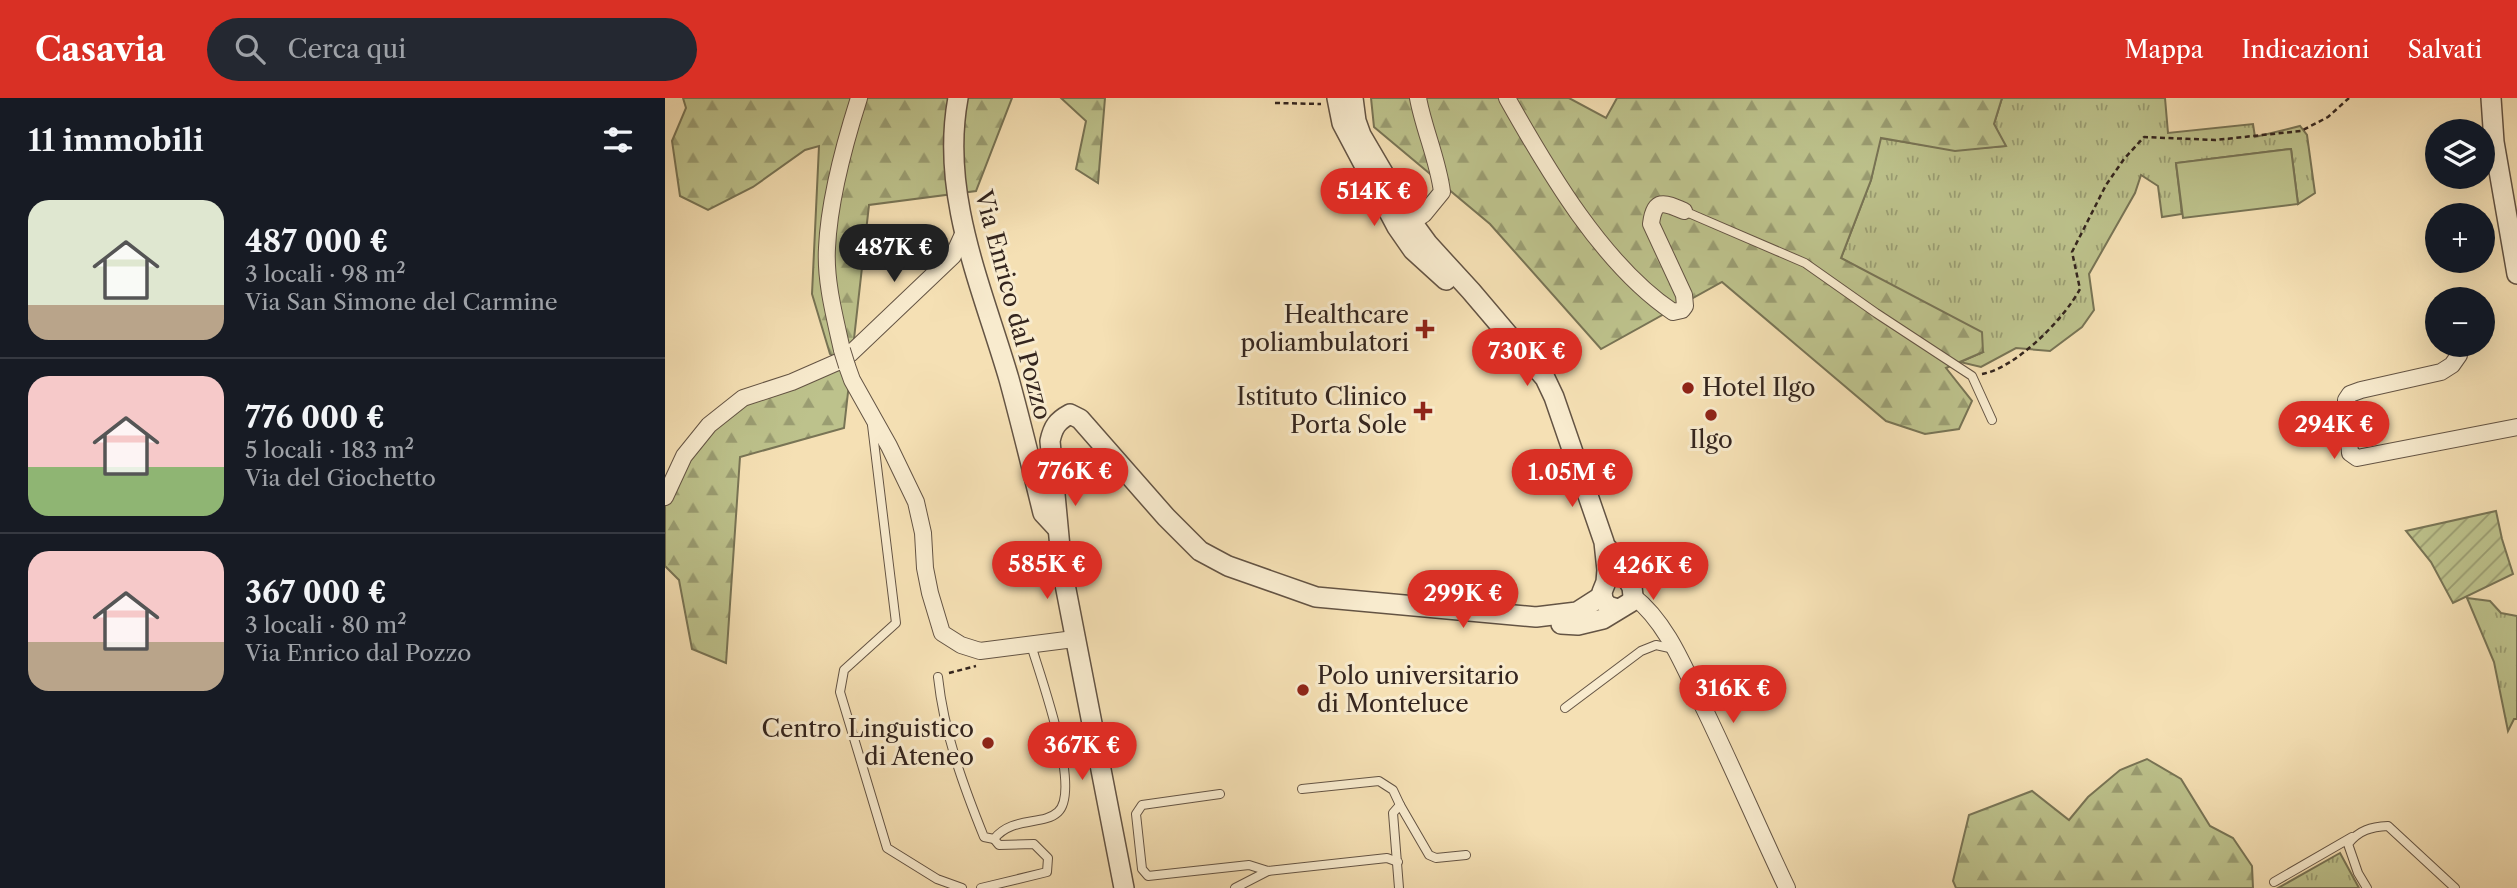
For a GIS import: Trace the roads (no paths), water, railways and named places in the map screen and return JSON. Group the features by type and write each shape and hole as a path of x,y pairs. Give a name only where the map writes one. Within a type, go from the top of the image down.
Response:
{"street":[{"path":"859,98 833,202 827,248 830,284 852,380 889,446 916,502 923,533 925,568 941,633 979,652 1074,639"},
{"name":"Via Enrico dal Pozzo","path":"958,98 953,125 955,190 964,232 1009,381 1043,513 1057,527 1074,639 1124,888"},
{"path":"1338,98 1342,123 1355,152 1406,240 1439,275 1484,308"},
{"path":"1353,98 1361,135 1412,222 1545,378 1555,397 1617,588 1647,607 1675,650 1727,754 1787,888"},
{"path":"1412,222 1424,214 1442,192 1440,172 1418,98"},
{"path":"1507,98 1542,160 1598,238 1648,295 1673,312 1682,310 1685,306 1684,295 1651,224 1652,212 1658,205 1666,203 1684,211"},
{"path":"2491,98 2494,142 2517,274"},
{"path":"665,497 684,456 709,425 743,398 792,382 845,358 953,256 964,232"},
{"path":"2458,357 2452,365 2441,372 2350,394 2346,400 2350,453 2357,458 2517,427"},
{"path":"1057,527 1050,441 1052,428 1070,414 1094,432 1165,517 1200,551 1228,566 1316,597 1536,617 1577,612 1617,588"},
{"path":"1536,617 1557,624 1578,625 1603,619 1618,609 1608,606 1617,588"}],"lane":[{"path":"1684,211 1805,263 1972,376 1992,420"},
{"path":"871,418 895,623 844,670 840,692 887,848 937,879 962,888"},
{"path":"995,839 1002,830 1056,814 1065,803 1062,749 1031,645"},
{"path":"1565,708 1641,651 1656,645 1675,650"},
{"path":"938,677 941,704 955,762 984,837 995,839 999,845 1034,844 1048,858 1047,873 981,888"},
{"path":"1302,789 1379,781 1392,790 1429,855 1436,858 1466,855"},
{"path":"1220,794 1142,805 1136,814 1142,869 1148,876 1249,865 1268,871"},
{"path":"1399,888 1393,813 1401,805"},
{"path":"2274,882 2355,835 2372,827 2388,826 2455,888"},
{"path":"2355,835 2348,844 2358,873 2367,888"},
{"path":"1235,888 1268,871 1387,858 1398,862"}],"place":[{"name":"Healthcare poliambulatori","path":"1425,329"},
{"name":"Hotel Ilgo","path":"1688,388"},
{"name":"Istituto Clinico Porta Sole","path":"1423,411"},
{"name":"Ilgo","path":"1711,415"},
{"name":"Polo universitario di Monteluce","path":"1303,690"},
{"name":"Centro Linguistico di Ateneo","path":"988,743"}]}
